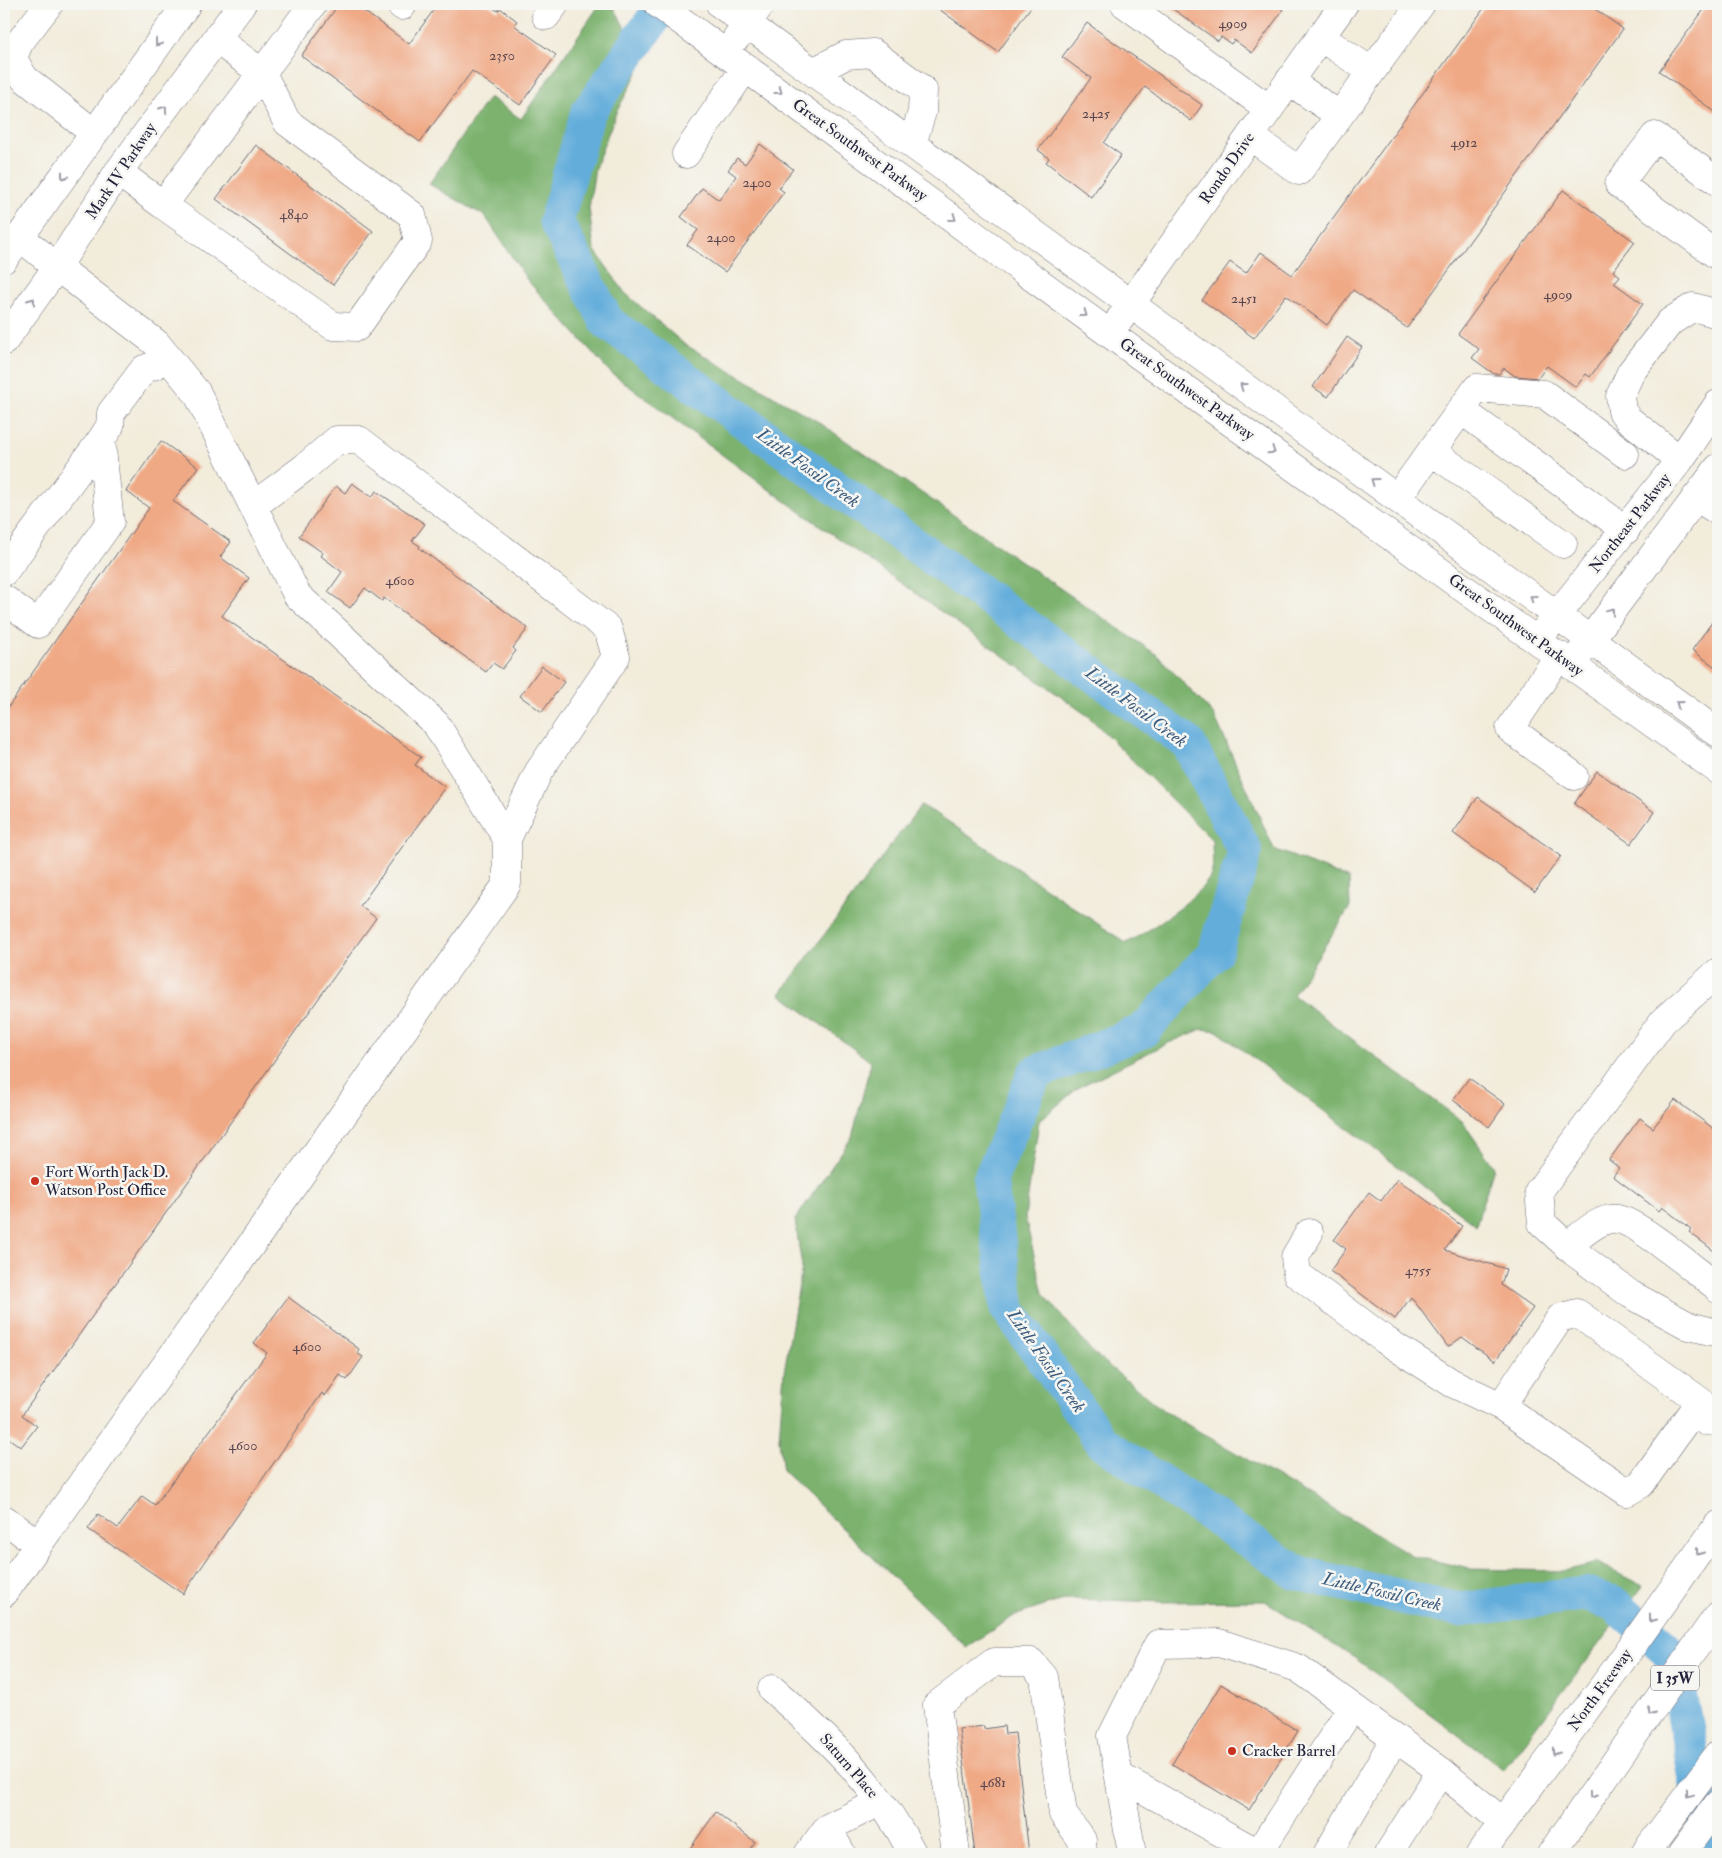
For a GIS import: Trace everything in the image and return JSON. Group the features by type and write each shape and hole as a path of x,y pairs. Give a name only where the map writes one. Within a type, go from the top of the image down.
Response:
{"main road":[{"path":"48,4 19,43 14,58 24,78 94,133"},
{"name":"Mark IV Parkway","path":"4,340 57,267 118,172 242,4"},
{"path":"163,205 313,4"},
{"name":"Great Southwest Parkway","path":"658,4 1232,422 1718,770"},
{"path":"1125,4 1269,109"},
{"name":"Rondo Drive","path":"1110,333 1344,4"},
{"path":"4,259 12,235 94,133 179,7 216,39 262,72 287,122 412,215 418,241 357,327 333,326 118,172"},
{"path":"1250,136 1299,171 1371,71 1409,8"},
{"path":"686,154 728,54 740,11"},
{"name":"Great Southwest Parkway","path":"740,11 813,72 1718,733"},
{"path":"1320,37 1371,71"},
{"path":"813,72 846,55 873,53 923,90 922,112 912,144"},
{"path":"1289,81 1339,115"},
{"path":"1718,182 1655,136 1619,184 1718,256"},
{"path":"12,235 156,343 161,359 198,392 297,596 436,724 507,839"},
{"path":"1680,460 1628,419 1622,411 1620,396 1631,372 1670,322 1692,307 1718,314"},
{"path":"4,572 57,500 56,476 76,451 123,422 156,378 161,359"},
{"path":"1397,498 1477,388 1544,394 1625,454"},
{"name":"Northeast Parkway","path":"1557,653 1556,615 1626,530 1680,460 1718,404"},
{"path":"1461,410 1626,530"},
{"path":"4,599 38,624 110,522 105,433"},
{"path":"4,1593 506,884 507,839 539,771 616,657 608,629 359,440 337,440 304,468 253,506"},
{"path":"1431,451 1562,544"},
{"path":"1574,776 1510,729 1557,653 1590,640 1707,504 1718,468"},
{"path":"1718,972 1663,1021 1539,1190 1542,1222 1567,1246 1630,1294 1688,1326 1718,1333"},
{"path":"1567,1246 1598,1223 1617,1219 1635,1225 1718,1289"},
{"path":"1309,1233 1295,1257 1297,1274 1402,1351 1452,1383 1501,1406 1627,1492 1641,1484 1709,1422 1700,1400 1577,1313 1560,1318 1501,1406"},
{"path":"4,1519 38,1544"},
{"name":"North Freeway","path":"1480,1854 1615,1670 1718,1525"},
{"name":"I 35W","path":"1551,1854 1718,1615"},
{"path":"1132,1854 1112,1736 1158,1644 1219,1643 1298,1668 1441,1771 1503,1822"},
{"path":"956,1854 937,1705 994,1662 1031,1662 1044,1677 1063,1814 1082,1840 1083,1854"},
{"name":"Saturn Place","path":"772,1689 822,1733 862,1777 898,1826 912,1854"},
{"path":"1119,1776 1260,1854 1268,1838 1352,1707"},
{"path":"1327,1854 1395,1738"},
{"path":"1651,1845 1718,1755"},
{"path":"1388,1854 1441,1771"},
{"path":"808,1854 827,1828 880,1802"},
{"path":"1681,1854 1718,1804"},
{"path":"827,1828 842,1854"}],"green space":[{"path":"600,4 613,4 644,60 616,113 595,168 589,208 594,249 625,293 684,344 817,421 1157,655 1214,715 1274,849 1349,879 1350,907 1293,995 1462,1121 1494,1167 1476,1225 1217,1031 1202,1029 1166,1044 1079,1087 1039,1121 1025,1217 1043,1293 1094,1354 1164,1411 1413,1556 1470,1569 1564,1571 1597,1563 1643,1586 1504,1769 1356,1659 1265,1601 1165,1602 1066,1599 1014,1616 966,1647 783,1471 779,1440 784,1372 802,1267 795,1220 852,1137 871,1062 780,994 921,805 1126,943 1173,913 1206,883 1212,872 1212,840 1088,716 767,488 610,372 528,281 485,216 429,184 489,97 521,119"}],"building":[{"path":"339,4 354,4 409,44 438,4 487,4 498,11 500,8 517,21 514,25 556,55 520,105 472,71 420,142 301,56"},
{"path":"932,4 1033,4 998,52"},
{"path":"1166,4 1274,4 1283,10 1252,53 1234,40 1231,44 1221,37 1218,41"},
{"path":"1487,4 1588,4 1623,29 1407,328 1353,290 1327,325 1286,295 1254,338 1202,300 1230,262 1246,273 1261,252 1292,275"},
{"path":"1708,4 1718,4 1718,114 1659,71"},
{"path":"1087,23 1202,105 1191,121 1145,87 1104,143 1121,155 1091,197 1046,162 1049,158 1038,150 1091,78 1062,57"},
{"path":"760,144 793,169 779,188 784,192 725,272 687,245 698,230 681,217 702,188 719,200 736,176 728,170 737,158 745,164"},
{"path":"256,145 373,231 333,285 216,199"},
{"path":"1563,190 1635,242 1613,271 1620,276 1614,283 1643,304 1590,377 1586,374 1576,387 1547,366 1538,378 1515,376 1504,368 1499,374 1494,374 1472,358 1479,349 1458,334"},
{"path":"1347,337 1362,347 1328,397 1313,387"},
{"path":"161,441 198,467 173,501 231,542 220,557 249,578 222,616 421,757 415,765 445,787 360,906 376,918 22,1415 37,1426 21,1447 4,1435 4,713 149,508 126,491"},
{"path":"352,483 372,497 376,491 425,524 412,541 528,628 513,648 516,651 502,669 493,663 486,672 384,598 382,601 365,588 350,608 328,592 342,572 321,556 323,553 299,536 336,486 345,493"},
{"path":"1718,614 1718,669 1692,650"},
{"path":"542,666 564,682 542,712 520,696"},
{"path":"1597,771 1654,812 1631,844 1574,804"},
{"path":"1478,797 1561,856 1535,892 1453,833"},
{"path":"1469,1078 1505,1104 1489,1127 1453,1100"},
{"path":"1675,1100 1718,1132 1718,1254 1689,1232 1691,1229 1662,1207 1659,1211 1613,1176 1619,1168 1609,1160 1640,1118 1653,1128"},
{"path":"1397,1179 1462,1226 1445,1250 1506,1269 1501,1285 1533,1308 1495,1361 1462,1337 1448,1347 1411,1297 1395,1319 1330,1271 1346,1249 1334,1240 1369,1192 1381,1201"},
{"path":"288,1297 359,1349 357,1353 363,1357 347,1380 340,1375 325,1396 322,1393 183,1594 88,1529 98,1514 118,1528 142,1496 155,1505 267,1353 254,1343"},
{"name":"Cracker Barrel","path":"1221,1684 1298,1731 1249,1810 1172,1764"},
{"path":"984,1726 984,1729 1004,1726 1005,1734 1015,1733 1029,1854 975,1854 959,1729"},
{"path":"716,1812 755,1842 746,1854 686,1854"}],"waterway":[{"name":"Little Fossil Creek","path":"664,4 588,112 556,221 607,322 1188,743 1245,851 1215,952 1143,1031 1035,1073 990,1180 1008,1309 1103,1443 1297,1573 1459,1610 1584,1594 1614,1603 1673,1655 1710,1854"}],"place":[{"name":"Fort Worth Jack D. Watson Post Office","path":"35,1181"},
{"name":"Cracker Barrel","path":"1232,1751"}]}
